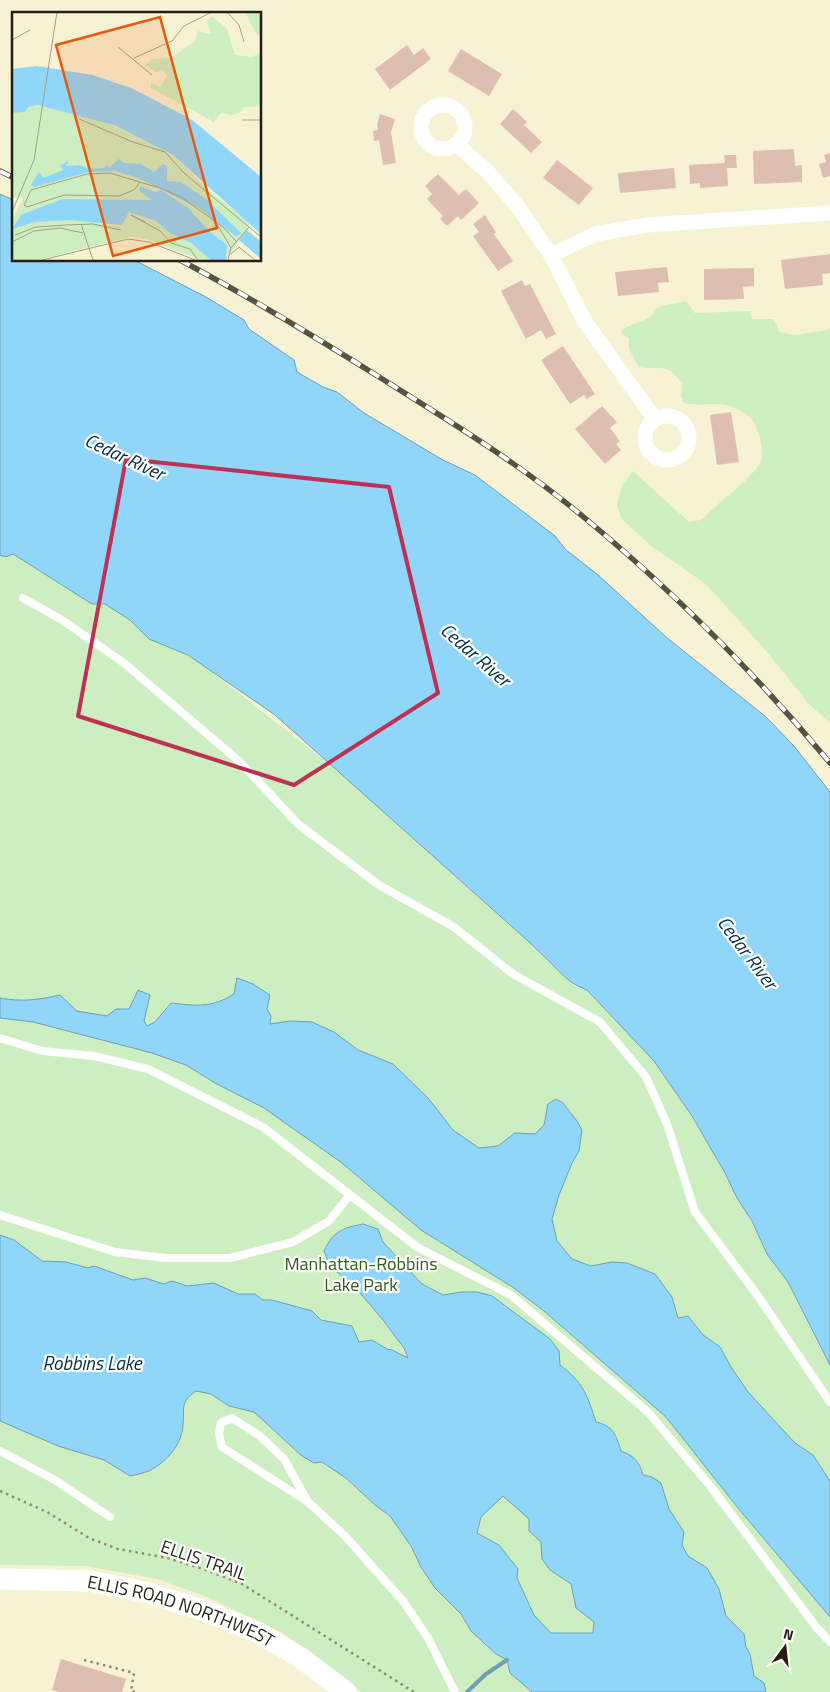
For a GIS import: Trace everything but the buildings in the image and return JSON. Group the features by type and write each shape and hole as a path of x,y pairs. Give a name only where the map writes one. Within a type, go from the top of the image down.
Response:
{"street":[{"path":"456,144 487,171 512,200 551,255 585,322 655,419"},
{"path":"551,255 596,234 647,225 830,213"},
{"name":"ELLIS ROAD NORTHWEST","path":"0,1579 34,1578 90,1581 149,1593 193,1607 257,1632 301,1658 346,1692"}],"lane":[{"path":"23,598 62,620 124,662 240,762 298,824 379,885 454,927 513,974 600,1022 646,1077 667,1124 695,1212 758,1296 830,1402"},
{"path":"0,1038 42,1051 94,1056 148,1069 263,1127 417,1247 511,1295 648,1412 711,1486 817,1628 830,1642"},
{"path":"0,1215 115,1252 165,1258 230,1258 293,1242 329,1221 350,1195"},
{"path":"308,1502 284,1458 260,1436 232,1418 221,1423 219,1434 222,1447 308,1502 345,1536 402,1601 428,1638 455,1692"},
{"path":"0,1451 55,1480 110,1517"}],"path":[{"name":"ELLIS TRAIL","path":"0,1491 47,1512 89,1538 118,1549 168,1558 242,1584 414,1692"},
{"path":"84,1660 134,1673 131,1690 137,1692"}],"highlighted area":[{"path":"126,459 389,487 438,693 294,785 78,716"}],"green space":[{"path":"686,301 695,313 751,311 752,319 773,319 779,332 795,335 830,328 830,723 809,704 767,652 707,585 651,546 621,518 617,505 622,485 633,471 689,522 704,518 750,476 761,460 762,446 760,438 754,424 746,414 730,406 684,403 681,396 682,384 677,377 672,372 663,368 639,367 629,349 629,339 621,333 621,331 631,325 646,320 654,313 657,307"},
{"name":"Manhattan-Robbins Lake Park","path":"13,554 92,604 105,604 130,620 149,639 188,655 372,798 404,831 550,961 562,974 571,982 587,990 654,1061 692,1116 725,1173 737,1198 752,1221 767,1254 788,1282 830,1362 830,1692 362,1692 283,1633 207,1597 157,1579 86,1566 0,1565 0,555 6,557"}],"water":[{"name":"Cedar River","path":"0,194 12,199 12,261 136,261 206,297 244,320 249,329 294,360 297,372 323,387 337,392 364,413 443,460 475,475 555,536 566,550 597,574 666,637 766,717 794,746 830,792 830,1365 788,1282 767,1254 752,1221 737,1198 725,1173 692,1116 654,1061 587,990 566,978 528,941 275,715 188,655 149,639 130,620 105,604 92,604 13,554 6,557 0,555"},
{"path":"237,978 253,984 270,995 267,1009 271,1016 270,1024 290,1021 312,1022 334,1032 358,1050 393,1064 428,1098 453,1130 479,1148 498,1146 515,1133 535,1134 544,1125 548,1104 556,1099 563,1103 582,1130 579,1151 559,1195 552,1219 557,1241 572,1259 591,1266 612,1262 627,1263 655,1274 672,1297 678,1318 688,1316 703,1335 720,1347 748,1392 795,1443 813,1455 830,1481 830,1617 738,1508 666,1417 544,1311 514,1288 421,1230 342,1163 264,1108 215,1083 186,1065 152,1053 33,1022 0,1018 0,998 30,1000 60,995 77,1011 107,1016 116,1009 129,1009 138,990 150,995 144,1021 147,1026 155,1022 171,1003 204,1005 226,999 234,994"},
{"name":"Robbins Lake","path":"363,1224 378,1229 383,1242 422,1284 443,1295 477,1292 492,1296 550,1339 559,1351 560,1365 584,1390 596,1422 610,1428 621,1451 635,1460 640,1466 643,1475 652,1477 661,1483 669,1509 684,1532 682,1545 688,1556 707,1568 719,1589 726,1616 744,1634 754,1676 764,1683 766,1692 532,1692 510,1673 507,1660 496,1654 471,1631 461,1614 435,1588 421,1567 411,1546 390,1516 346,1478 322,1462 314,1463 302,1456 254,1412 229,1406 211,1394 196,1391 187,1399 184,1406 180,1439 167,1458 149,1471 130,1476 104,1460 58,1446 0,1421 0,1235 14,1240 42,1261 66,1262 88,1268 94,1266 133,1280 145,1278 164,1284 172,1281 187,1286 214,1283 238,1294 255,1294 263,1300 272,1300 312,1311 321,1320 352,1326 359,1342 372,1340 408,1358 404,1348 356,1288 330,1266 324,1251 335,1235 344,1229","holes":["503,1496 529,1519 529,1531 541,1542 542,1559 550,1570 571,1584 576,1608 594,1622 593,1633 551,1633 534,1615 517,1578 518,1569 499,1545 477,1533 481,1517"]}],"waterway":[{"path":"467,1692 486,1674 507,1660"}],"railway":[{"path":"0,171 12,177"},
{"path":"182,261 232,288 334,349 488,446 538,481 619,547 683,605 744,666 830,763"}]}
